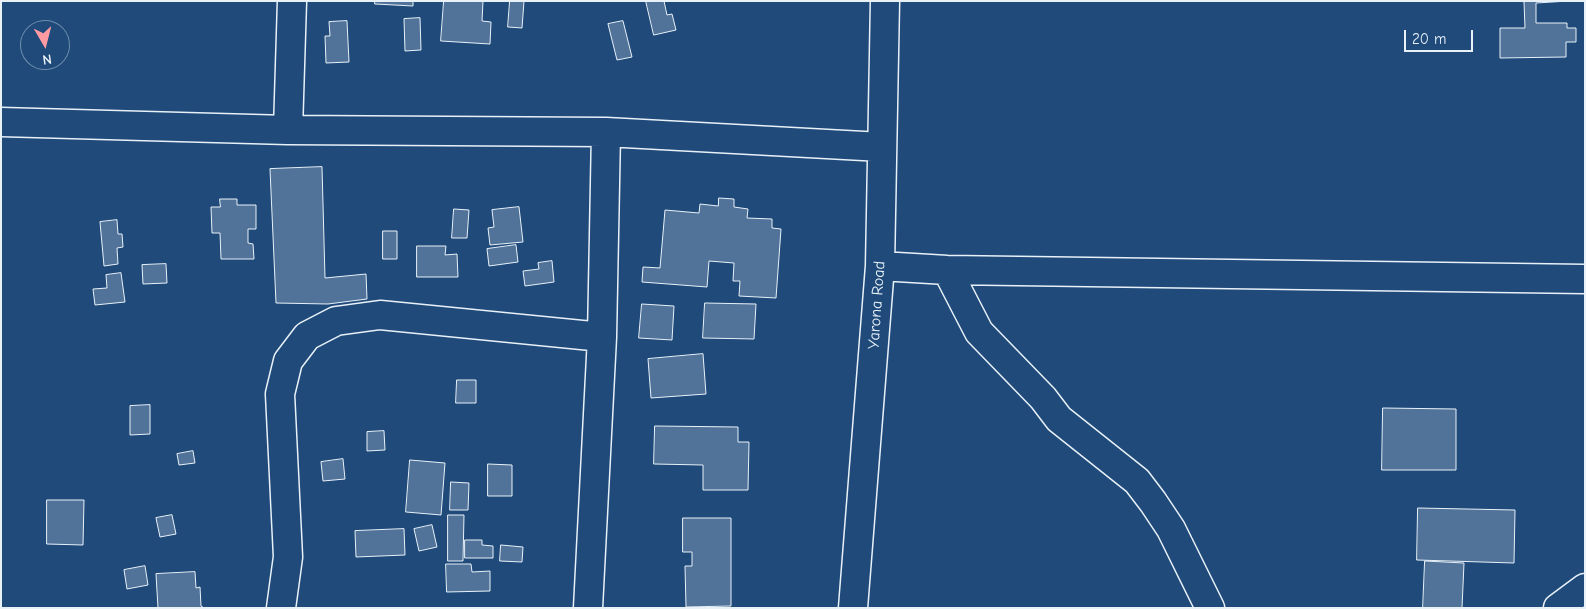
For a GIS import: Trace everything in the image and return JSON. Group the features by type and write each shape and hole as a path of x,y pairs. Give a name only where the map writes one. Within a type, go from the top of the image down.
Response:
{"street":[{"name":"Yarona Road","path":"853,608 880,266 885,1"},
{"path":"288,130 296,8"},
{"path":"1,122 288,130 606,132 882,147"},
{"path":"588,608 602,337 606,132"},
{"path":"880,266 948,270 1585,279"},
{"path":"948,270 979,332 1043,398 1059,419 1137,481 1171,529 1210,608"},
{"path":"281,608 288,557 280,394 288,361 307,336 336,321 380,315 602,337"},
{"path":"1558,608 1585,588"}],"building":[{"path":"375,1 413,1 413,6 375,4"},
{"path":"444,1 483,1 482,21 491,22 490,44 441,41"},
{"path":"510,1 524,1 522,28 508,27"},
{"path":"646,1 664,1 667,15 672,14 676,30 654,35"},
{"path":"1491,1 1569,1 1536,3 1536,23 1567,23 1567,28 1576,28 1576,42 1566,42 1566,57 1500,58 1500,28 1525,28 1524,2"},
{"path":"420,18 421,50 405,51 404,19"},
{"path":"347,21 349,62 326,63 325,36 330,36 329,22"},
{"path":"623,21 632,57 617,60 608,24"},
{"path":"322,167 325,278 366,274 367,299 328,304 276,303 270,169"},
{"path":"719,198 734,199 734,207 748,209 747,218 772,219 772,228 781,229 776,298 739,296 740,281 733,281 734,263 709,261 707,287 642,282 643,267 660,268 665,210 699,213 700,204 718,206"},
{"path":"220,199 237,199 237,205 256,205 256,229 248,229 248,243 253,244 254,259 221,259 220,233 212,233 211,207 220,207"},
{"path":"519,207 523,242 490,245 488,228 494,227 492,210"},
{"path":"454,209 469,210 467,238 452,238"},
{"path":"117,220 118,234 122,234 123,247 117,248 118,264 104,266 100,222"},
{"path":"383,231 397,231 397,259 383,259"},
{"path":"516,245 518,262 489,266 487,249"},
{"path":"417,246 446,246 445,255 457,254 458,277 417,277"},
{"path":"552,261 554,282 525,286 523,271 539,269 538,263"},
{"path":"166,264 167,283 143,284 142,265"},
{"path":"121,273 125,302 95,305 93,289 107,288 106,275"},
{"path":"705,303 756,304 754,339 703,338"},
{"path":"642,304 674,306 672,340 639,338"},
{"path":"703,354 706,394 651,398 648,359"},
{"path":"457,380 476,380 476,403 456,403"},
{"path":"150,405 150,434 130,435 130,406"},
{"path":"1383,408 1456,409 1456,470 1382,470"},
{"path":"655,426 738,427 738,442 749,442 748,490 703,490 703,465 654,464"},
{"path":"384,431 385,450 367,451 367,432"},
{"path":"193,451 195,463 179,465 177,454"},
{"path":"343,459 345,479 323,481 321,462"},
{"path":"410,460 445,463 441,515 406,512"},
{"path":"488,464 512,465 512,496 488,496"},
{"path":"451,482 469,483 468,510 450,510"},
{"path":"47,500 84,500 83,545 47,544"},
{"path":"1418,508 1515,510 1514,563 1417,560"},
{"path":"172,515 176,534 160,537 156,518"},
{"path":"448,515 464,515 463,561 448,561"},
{"path":"683,518 731,518 731,606 686,607 685,566 692,566 692,552 683,552"},
{"path":"432,525 437,547 419,551 414,529"},
{"path":"404,529 405,555 356,557 355,531"},
{"path":"465,540 482,540 482,545 493,546 493,558 465,558"},
{"path":"501,545 523,547 522,562 500,561"},
{"path":"1425,561 1464,563 1462,608 1423,608"},
{"path":"446,564 471,564 472,572 490,571 490,591 447,592"},
{"path":"145,566 148,585 127,589 124,570"},
{"path":"195,572 196,588 200,587 201,606 204,608 158,608 156,574"}]}
